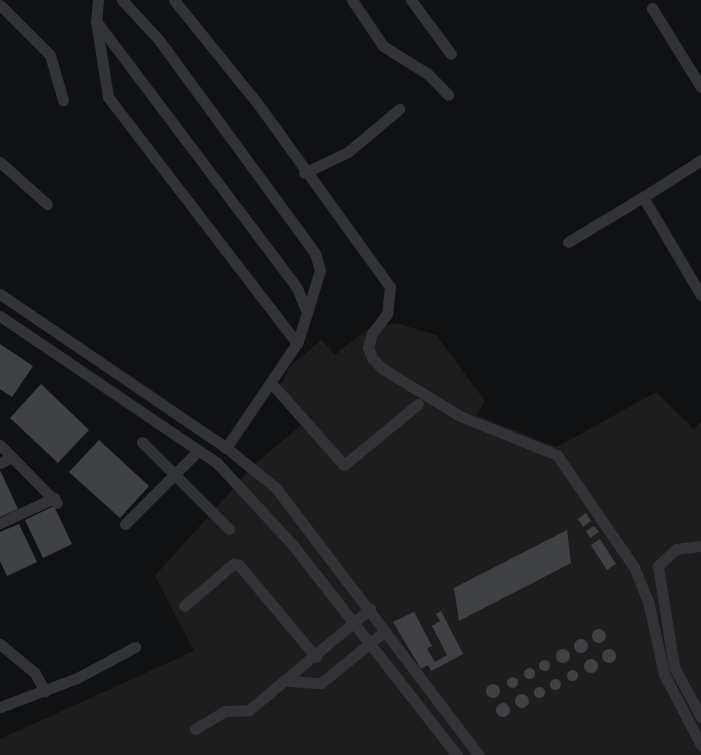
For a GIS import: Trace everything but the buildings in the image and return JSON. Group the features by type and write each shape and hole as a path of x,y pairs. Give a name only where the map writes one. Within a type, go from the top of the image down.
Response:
{"street":[{"path":"98,0 96,21 108,97 297,343"},
{"path":"122,0 159,40 315,253 320,270 297,343 272,384 226,448"},
{"path":"174,0 252,97 304,173 390,287 386,314 372,333 368,347 372,358 383,369 460,416 557,455 634,567 666,679 701,745"},
{"path":"352,0 383,46 428,74 448,95"},
{"path":"411,0 451,54"},
{"path":"0,5 50,55 63,100"},
{"path":"652,8 701,87"},
{"path":"96,21 297,288 307,313"},
{"path":"304,173 348,152 399,109"},
{"path":"568,242 701,160"},
{"path":"0,162 47,204"},
{"path":"642,197 701,295"},
{"path":"0,294 226,448 276,488 370,609 479,755"},
{"path":"0,316 198,451 257,502 457,755"},
{"path":"272,384 344,465 418,404"},
{"path":"142,442 229,529"},
{"path":"0,444 55,500 0,523"},
{"path":"125,524 198,451"},
{"path":"0,463 12,457"},
{"path":"701,546 676,549 658,566 674,667 701,717"},
{"path":"184,606 233,564 239,565 316,657"},
{"path":"195,728 226,711 249,710 289,681 370,609"},
{"path":"289,681 321,683 385,631"},
{"path":"0,644 35,673 45,692"},
{"path":"0,707 45,692 135,647"}],"shaded area":[{"path":"396,323 436,335 485,401 477,415 557,447 656,392 694,429 701,422 701,755 0,755 0,739 194,651 155,576 255,464 308,419 280,385 290,367 321,340 335,355 366,330"}]}
